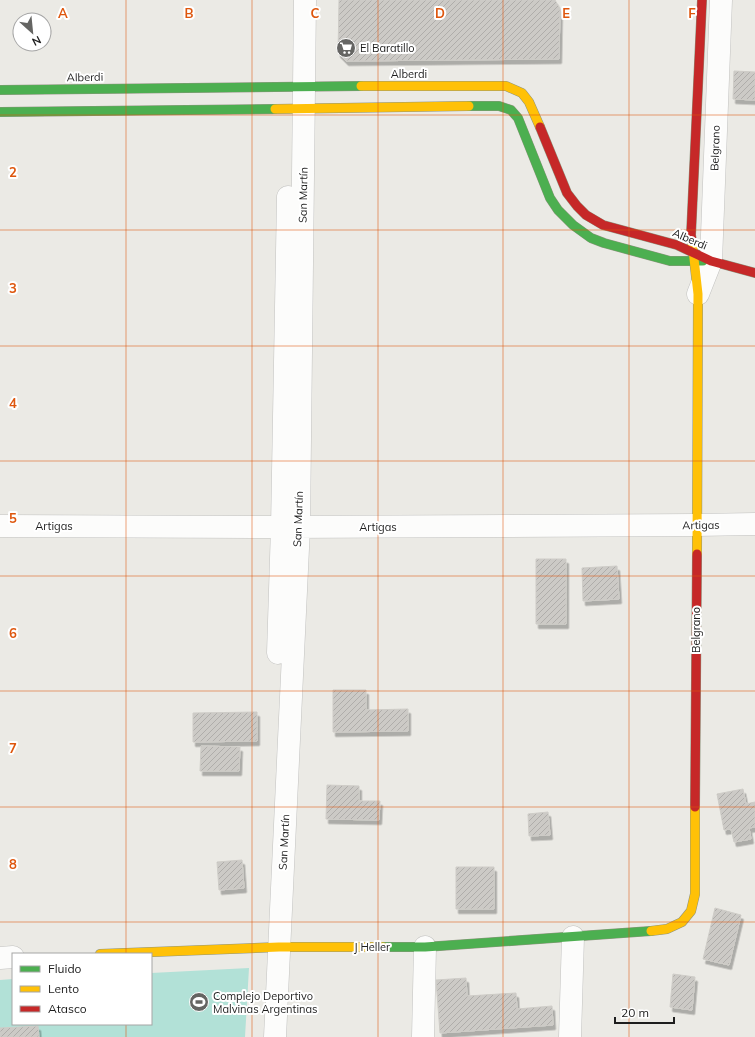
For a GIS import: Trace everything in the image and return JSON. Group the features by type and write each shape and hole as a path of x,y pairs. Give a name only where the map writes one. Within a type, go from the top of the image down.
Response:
{"street":[{"name":"San Martín","path":"264,1037 273,947 290,527 297,86 290,0"},
{"name":"San Martín","path":"297,86 305,0"},
{"name":"Belgrano","path":"699,258 691,235 702,0"},
{"name":"Belgrano","path":"643,932 667,929 682,922 691,911 695,894 696,525 699,258 721,0"},
{"name":"Alberdi","path":"0,90 297,86 506,86 522,93 529,102 567,193 581,211 603,225 677,245 699,258"},
{"name":"Alberdi","path":"0,112 499,106 511,110 518,118 550,198 558,210 573,225 591,238 604,243 670,261 699,258"},
{"path":"699,258 755,273"},
{"name":"Artigas","path":"0,526 290,527 755,524"},
{"name":"J Heller","path":"125,953 273,947 425,946 643,932"},
{"path":"570,1037 573,937"},
{"path":"423,1037 425,946"},
{"name":"San Martín","path":"273,947 275,1037"},
{"path":"0,958 12,957"}],"shaded area":[{"name":"Complejo Deportivo Malvinas Argentinas","path":"249,968 245,1037 0,1037 0,980 12,979 12,1025 152,1025 152,973"}],"building":[{"path":"339,0 555,0 560,9 559,59 346,61 338,53"},
{"path":"734,71 755,72 755,100 733,99"},
{"path":"536,559 566,559 566,624 536,624"},
{"path":"617,566 619,599 583,601 582,568"},
{"path":"333,690 366,690 366,710 408,709 408,731 333,732"},
{"path":"257,712 257,741 193,742 193,713"},
{"path":"201,746 240,747 239,771 200,771"},
{"path":"327,785 359,786 359,801 380,801 379,820 326,819"},
{"path":"743,789 746,804 755,802 755,827 749,828 751,839 734,842 731,829 724,830 717,794"},
{"path":"548,812 550,835 529,836 528,814"},
{"path":"242,860 244,888 219,890 217,862"},
{"path":"456,867 494,867 494,909 456,909"},
{"path":"715,908 741,915 729,965 703,959"},
{"path":"673,974 695,977 692,1010 670,1007"},
{"path":"466,978 467,996 516,993 517,1009 552,1006 553,1025 440,1033 436,980"},
{"path":"38,1026 39,1037 0,1037 0,1028"}],"traffic: fast":[{"path":"0,90 361,86"},
{"path":"469,106 499,106 511,110 518,118 550,198 558,210 573,225 591,238 670,261 703,261"},
{"path":"0,112 275,109"},
{"path":"383,947 425,947 651,931"}],"traffic: slow":[{"path":"361,86 506,86 522,93 529,102 540,127"},
{"path":"275,109 469,106"},
{"path":"692,241 698,294 697,554"},
{"path":"651,931 667,929 682,922 691,911 695,894 695,807"},
{"path":"126,953 279,947 383,947"}],"traffic: jam":[{"path":"692,241 691,235 702,0"},
{"path":"540,127 567,193 586,215 603,225 677,245 711,261 755,273"},
{"path":"695,807 697,554"}],"place":[{"name":"El Baratillo","path":"346,48"},
{"name":"Complejo Deportivo Malvinas Argentinas","path":"199,1002"}]}
